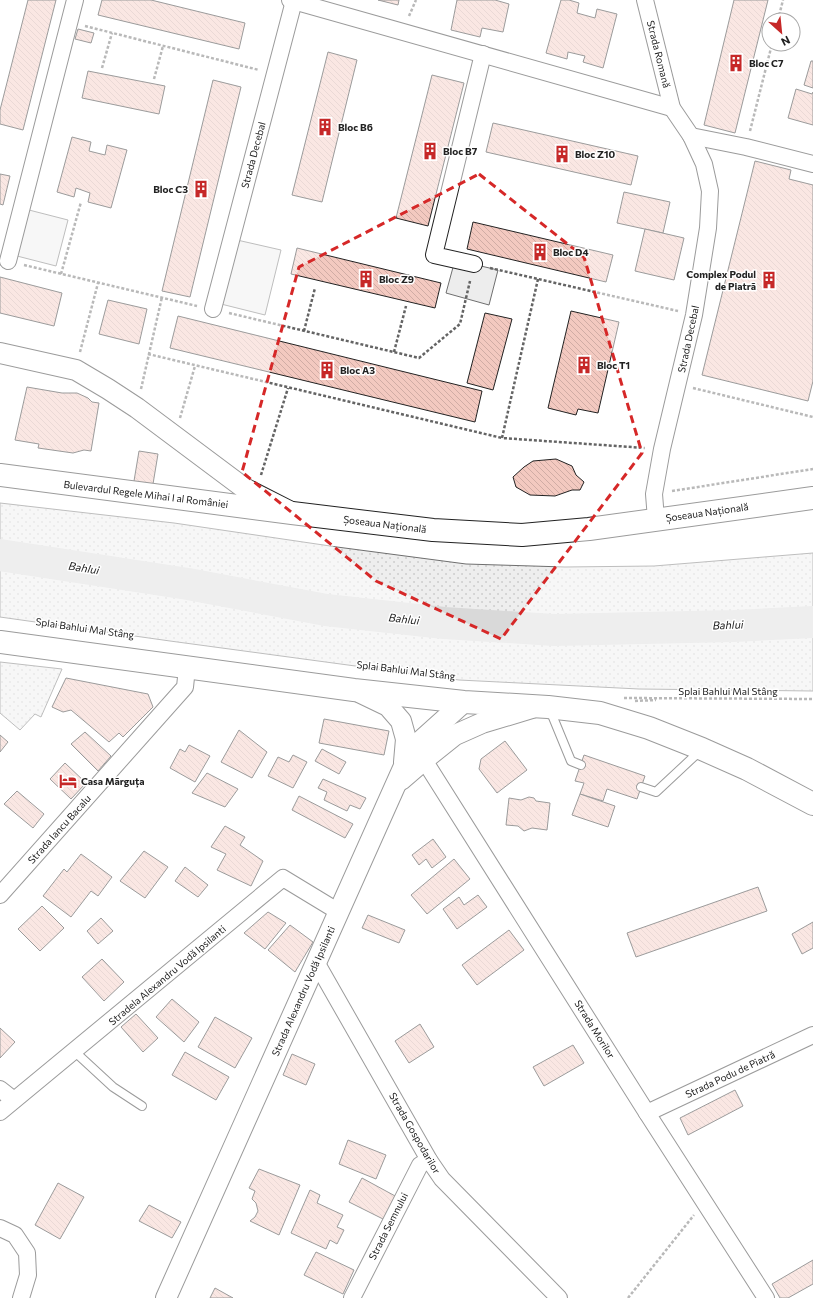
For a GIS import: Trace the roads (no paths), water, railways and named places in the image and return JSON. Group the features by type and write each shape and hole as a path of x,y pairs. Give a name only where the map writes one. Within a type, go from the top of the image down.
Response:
{"main road":[{"name":"Bulevardul Regele Mihai I al României","path":"0,475 292,513"},
{"name":"Șoseaua Națională","path":"292,513 433,530 522,535 589,529 813,498"},
{"path":"0,642 354,690 464,702 542,707 600,713 649,728 702,749 747,769 813,804"}],"street":[{"path":"8,261 75,0"},
{"name":"Strada Decebal","path":"213,310 292,0 672,108 691,136 704,164 710,191 708,228 694,315 662,449 654,494 656,519"},
{"name":"Strada Romană","path":"645,0 672,108"},
{"path":"474,264 434,255 483,54"},
{"path":"691,136 746,147 813,164"},
{"name":"Șoseaua Națională","path":"0,353 76,370 138,408 244,488 292,513"},
{"name":"Strada Iancu Bacalu","path":"0,895 185,687 187,668"},
{"path":"354,690 388,706 401,720 406,739 404,766"},
{"name":"Strada Alexandru Vodă Ipsilanti","path":"166,1298 404,766 414,747 464,702"},
{"path":"395,785 455,735 482,722 542,707"},
{"name":"Strada Morilor","path":"424,760 766,1298"},
{"name":"Stradela Alexandru Vodă Ipsilanti","path":"0,1112 284,878 339,912"},
{"name":"Strada Gospodarilor","path":"316,962 429,1160 442,1179 559,1298"},
{"name":"Strada Podu de Piatră","path":"647,1113 813,1036"},
{"path":"0,1089 14,1100"},
{"name":"Strada Semnului","path":"352,1298 420,1165 429,1160"},
{"path":"0,1228 14,1235 27,1253 28,1275 21,1298"}],"lane":[{"path":"542,707 571,761 581,765"},
{"path":"641,787 656,792 702,749"},
{"path":"74,1051 113,1087 142,1106"}],"waterway":[{"name":"Bahlui","path":"0,555 188,584 326,610 444,623 554,630 734,626 813,622"}],"place":[{"name":"Bloc C7","path":"736,63"},
{"name":"Bloc B6","path":"325,127"},
{"name":"Bloc B7","path":"430,151"},
{"name":"Bloc Z10","path":"562,154"},
{"name":"Bloc C3","path":"201,189"},
{"name":"Bloc D4","path":"540,252"},
{"name":"Bloc Z9","path":"366,279"},
{"name":"Complex Podul de Piatră","path":"769,280"},
{"name":"Bloc T1","path":"584,365"},
{"name":"Bloc A3","path":"327,370"},
{"name":"Casa Mărguța","path":"68,781"}]}
